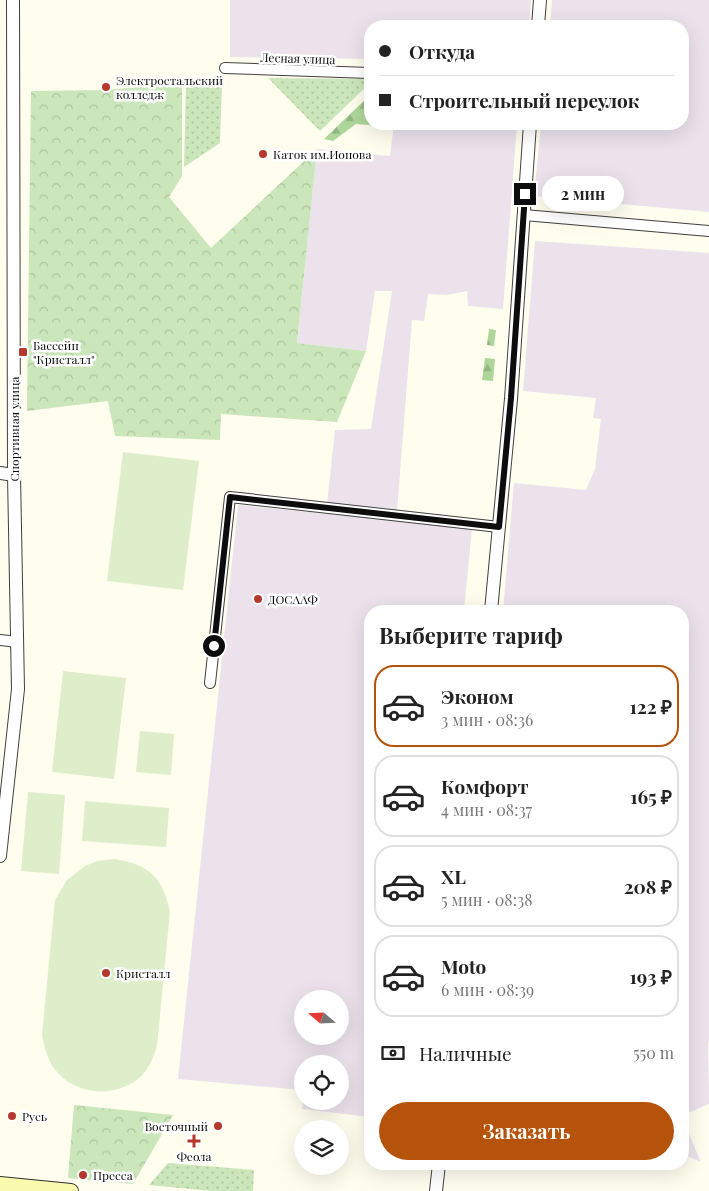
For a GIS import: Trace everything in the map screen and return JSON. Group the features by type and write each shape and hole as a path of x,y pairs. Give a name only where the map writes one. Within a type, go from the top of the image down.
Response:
{"main road":[{"path":"0,1184 71,1191"}],"street":[{"name":"Спортивная улица","path":"0,856 18,689 14,475 13,0"},
{"path":"538,20 540,0"},
{"name":"Лесная улица","path":"225,68 364,73"},
{"path":"492,605 511,398 530,130"},
{"path":"524,215 709,231"},
{"path":"0,473 14,475"},
{"path":"210,684 230,497 499,527"},
{"path":"0,640 18,642"},
{"path":"436,1191 438,1170"}],"shaded area":[{"path":"230,0 531,0 529,20 364,20 364,59 230,57"},
{"path":"552,0 709,0 709,212 534,196 540,130 689,130 689,20 550,20"},
{"path":"393,130 517,130 503,309 468,306 467,291 447,295 428,294 424,321 412,320 397,511 327,504 335,430 371,429 392,291 375,291 366,351 297,343 317,149 390,156"},
{"path":"535,241 709,253 709,1104 689,1112 689,605 504,605 514,483 586,490 595,469 601,419 593,418 596,398 523,391"},
{"path":"238,505 472,528 465,605 364,605 364,1116 311,1110 349,1110 349,1055 294,1055 294,1089 178,1079"},
{"path":"689,1134 701,1162 689,1157"}],"green space":[{"path":"268,78 364,79 364,89 320,131"},
{"path":"186,82 222,83 220,143 184,167"},
{"path":"182,83 182,176 169,197 211,248 317,149 297,343 366,351 337,422 221,414 220,440 115,436 108,401 27,411 31,91 107,90"},
{"path":"364,101 364,125 356,124 333,141 324,139"},
{"path":"489,329 496,330 494,346 487,345"},
{"path":"485,358 495,359 493,381 482,380"},
{"path":"123,452 199,461 183,590 107,581"},
{"path":"63,671 126,678 114,779 52,772"},
{"path":"140,731 174,734 171,775 136,772"},
{"path":"28,792 65,795 59,874 21,871"},
{"path":"85,801 169,808 166,847 82,841"},
{"name":"Кристалл","path":"115,859 137,865 153,874 163,889 170,911 157,1046 152,1059 142,1075 128,1085 117,1090 93,1091 71,1084 61,1076 49,1060 42,1035 55,900 67,880 85,866 97,861"},
{"path":"74,1105 173,1115 133,1184 68,1178"},
{"path":"168,1163 254,1170 253,1191 212,1191 149,1185"}],"place":[{"name":"Электростальский колледж","path":"106,87"},
{"name":"Каток им.Ионова","path":"263,154"},
{"name":"Бассейн \"Кристалл\"","path":"23,352"},
{"name":"ДОСААФ","path":"258,599"},
{"name":"Кристалл","path":"106,973"},
{"name":"Русь","path":"12,1116"},
{"name":"Восточный","path":"218,1126"},
{"name":"Феола","path":"194,1141"},
{"name":"Пресса","path":"83,1175"}],"route":[{"path":"214,646 230,497 499,527 511,398 525,194"}]}
